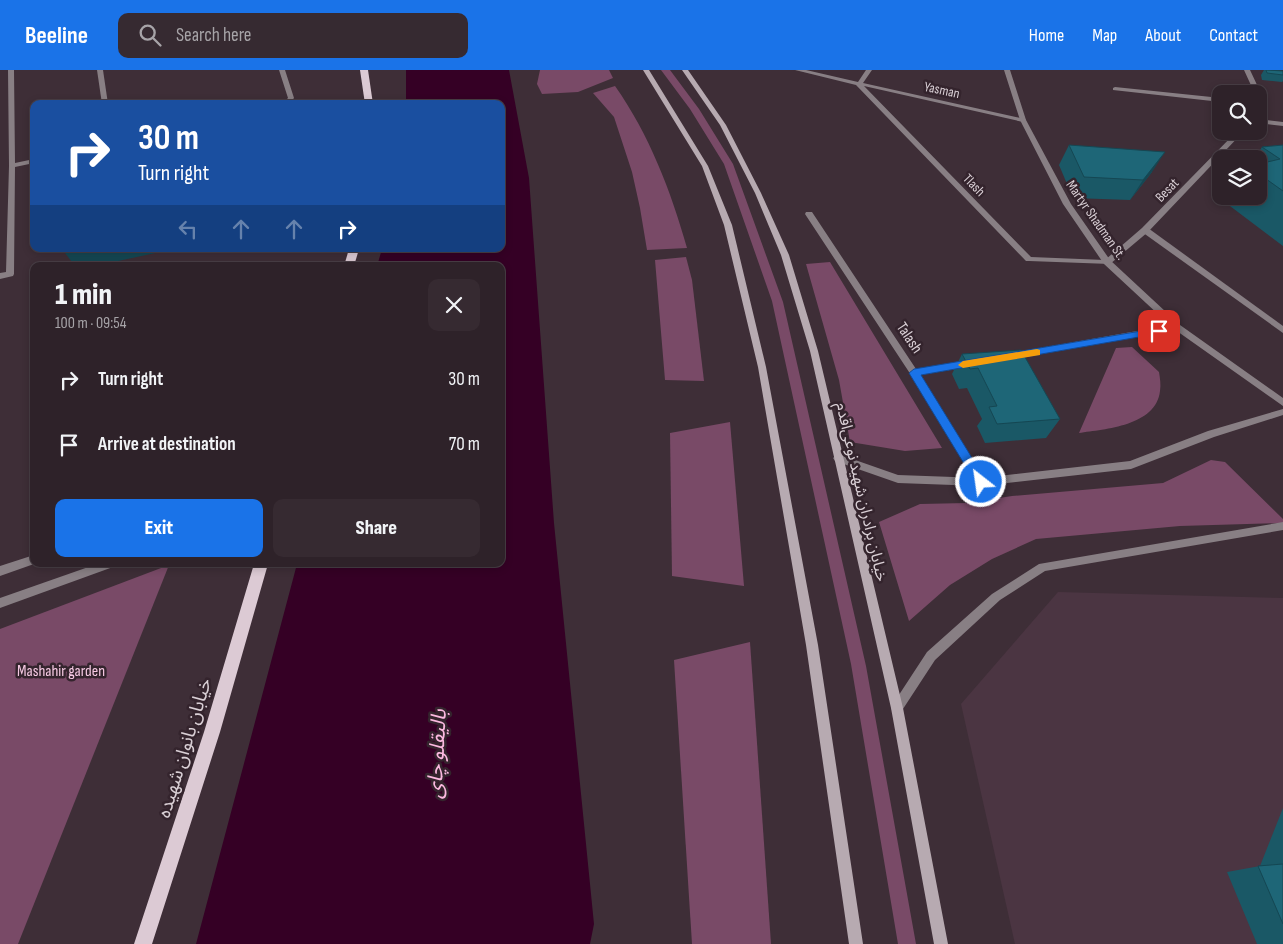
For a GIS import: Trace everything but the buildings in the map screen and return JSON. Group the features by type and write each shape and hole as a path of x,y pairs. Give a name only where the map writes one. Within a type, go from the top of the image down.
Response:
{"main road":[{"path":"364,70 368,100"},
{"path":"646,70 705,166 728,225 762,367 812,645 856,944"},
{"name":"خیابان برادران شهید نوعی‌اقدم","path":"685,70 723,125 758,193 785,255 814,351 897,708 941,944"},
{"name":"خیابان بانوان شهیده","path":"143,944 212,732 260,567"}],"street":[{"path":"0,276 10,274 11,70"},
{"path":"100,70 104,100"},
{"path":"282,70 291,92 292,98 290,100"},
{"name":"Yasman","path":"798,70 1022,120"},
{"path":"859,85 869,70"},
{"name":"Martyr Shadman St.","path":"1007,70 1022,120 1067,204 1107,262 1177,328 1283,403"},
{"path":"1247,70 1254,85"},
{"name":"Tlash","path":"859,85 1028,259 1107,262"},
{"path":"1115,89 1212,99"},
{"path":"1267,122 1283,124"},
{"name":"Besat","path":"1107,262 1145,230 1232,140"},
{"path":"12,166 30,162"},
{"name":"Talash","path":"809,214 914,373 981,482"},
{"path":"1145,230 1283,330"},
{"path":"1001,358 1177,328"},
{"path":"914,373 972,363"},
{"path":"838,458 898,479 981,482 1131,465 1211,434 1283,412"},
{"path":"897,708 930,656 996,597 1043,566 1283,526"},
{"path":"0,571 30,561"},
{"path":"0,603 101,567"}],"shaded area":[{"path":"1058,592 1283,598 1283,944 1015,944 961,704"}],"green space":[{"path":"540,70 609,70 613,78 578,92 542,94 537,84"},
{"path":"661,70 670,70 699,109 733,164 783,302 866,666 916,944 898,944 851,664 772,301 724,164 690,109"},
{"path":"615,86 649,143 674,205 687,248 647,250 632,172 614,117 593,93"},
{"path":"686,257 692,280 704,381 665,380 655,260"},
{"path":"830,262 942,448 905,451 850,442 839,380 806,264"},
{"path":"1132,347 1159,372 1160,389 1156,403 1149,412 1128,424 1079,433 1116,348"},
{"path":"730,422 744,586 672,576 670,433"},
{"path":"1211,460 1225,462 1283,519 1283,523 1180,526 1036,539 992,559 950,585 909,621 879,522 920,504 967,503 1012,496 1163,483"},
{"name":"Mashahir garden","path":"164,567 168,567 18,944 0,944 0,629"},
{"path":"750,642 771,944 692,944 674,660"}],"water":[{"name":"بالیقلو چای","path":"406,70 509,70 529,178 554,523 594,924 590,944 196,944 296,567 505,567 505,262 378,262 381,252 505,252 505,100 406,100"}],"slow traffic":[{"path":"963,365 1037,352"}],"route":[{"path":"981,482 914,373 1159,331"}]}
